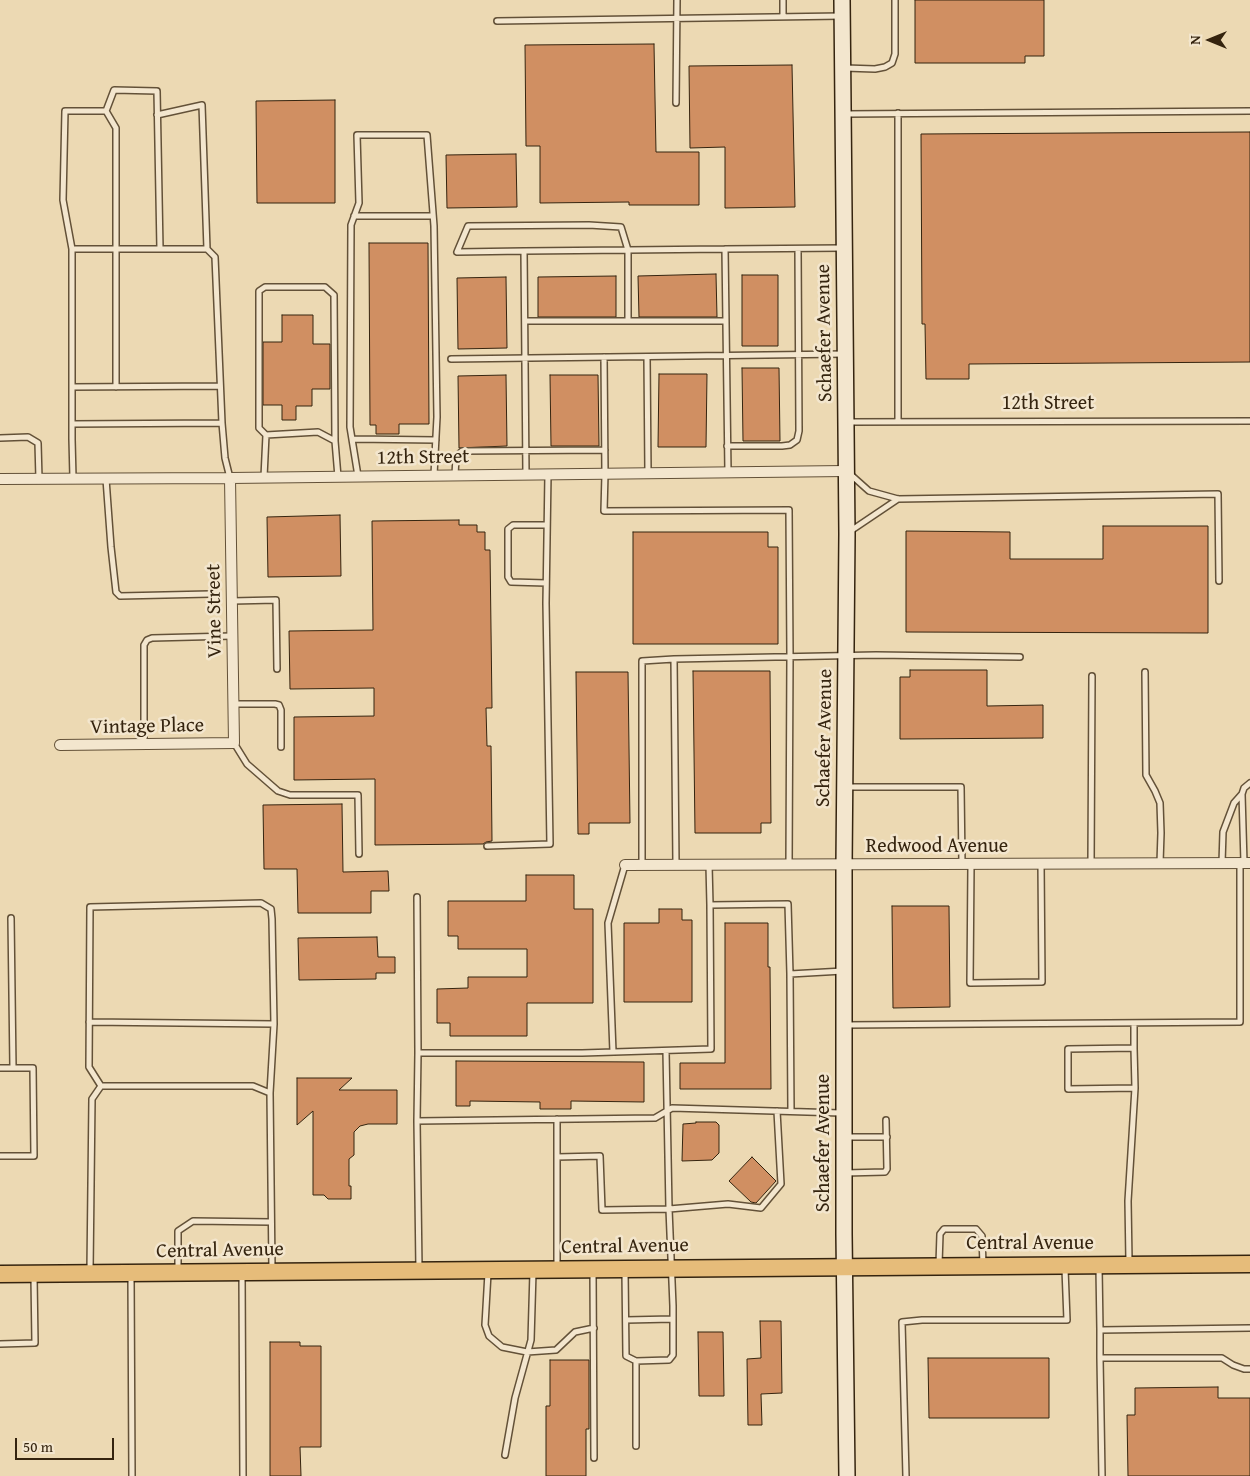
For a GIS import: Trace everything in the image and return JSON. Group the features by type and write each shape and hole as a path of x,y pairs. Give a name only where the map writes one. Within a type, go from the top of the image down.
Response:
{"main road":[{"name":"Central Avenue","path":"0,1274 1250,1264"}],"street":[{"name":"Schaefer Avenue","path":"842,0 847,534 844,787 844,1266 847,1476"},
{"name":"12th Street","path":"0,479 846,471"},
{"name":"Vine Street","path":"230,478 234,743"},
{"name":"Vintage Place","path":"60,745 234,743"},
{"name":"Redwood Avenue","path":"625,865 1245,863"}],"lane":[{"path":"676,103 677,0"},
{"path":"783,0 783,17"},
{"path":"842,68 884,68 892,62 895,54 895,0"},
{"path":"497,21 842,16"},
{"path":"106,111 114,90 157,91 160,249"},
{"path":"157,115 202,105 206,249"},
{"path":"843,114 1250,110"},
{"path":"73,479 72,248 63,200 65,111 106,111"},
{"path":"106,111 116,128 116,387"},
{"path":"898,113 898,422"},
{"path":"358,477 350,427 351,225 359,203 357,135 427,135 433,216 436,440 434,476"},
{"path":"354,216 433,216"},
{"path":"628,321 628,250 621,227 589,225 468,226 457,252 524,251 628,250 725,249 798,249 844,248"},
{"path":"72,248 206,249 215,257 222,423 225,458 230,478"},
{"path":"725,249 728,472"},
{"path":"727,446 782,446 790,445 797,440 799,431 798,249"},
{"path":"524,251 526,475"},
{"path":"264,478 266,435 259,428 259,291 265,287 324,287 334,295 335,441 338,477"},
{"path":"525,320 726,321"},
{"path":"451,359 845,354"},
{"path":"604,357 604,511 789,510 789,865"},
{"path":"647,357 648,473"},
{"path":"72,387 220,386"},
{"name":"12th Street","path":"846,422 1250,421"},
{"path":"72,424 222,423"},
{"path":"266,435 318,432 335,441"},
{"path":"0,438 28,437 38,443 39,479"},
{"path":"353,439 436,440"},
{"path":"455,476 456,458 462,451 605,450"},
{"path":"846,471 869,491 898,499 1218,494 1219,581"},
{"path":"487,846 550,844 546,583 548,474"},
{"path":"106,479 116,592 120,596 210,594"},
{"path":"847,534 898,499"},
{"path":"546,583 511,582 508,577 508,529 513,525 547,525"},
{"path":"232,601 276,600 277,669"},
{"path":"144,745 144,645 147,640 152,638 233,636"},
{"path":"642,865 642,661 674,658 790,656 1020,656"},
{"path":"674,658 676,865"},
{"path":"1145,672 1146,775 1160,803 1162,833 1160,863"},
{"path":"1090,864 1092,676"},
{"path":"234,704 278,705 280,710 281,747"},
{"path":"234,743 248,764 278,790 290,795 358,796 359,854"},
{"path":"844,1025 1240,1022 1245,863 1242,794 1244,788 1250,783"},
{"path":"844,787 961,787 970,983 1042,982 1041,864"},
{"path":"1222,863 1223,832 1234,803 1242,794"},
{"path":"613,1052 608,923 625,865"},
{"path":"418,1053 613,1052 711,1049 709,865"},
{"path":"417,897 419,1270"},
{"path":"101,1086 89,1067 90,907 261,903 271,909 274,1024 270,1093 272,1272"},
{"path":"710,905 788,904 791,1112"},
{"path":"11,918 13,1068"},
{"path":"790,974 844,971"},
{"path":"88,1022 274,1024"},
{"path":"1129,1264 1128,1201 1135,1088 1134,1023"},
{"path":"1134,1048 1068,1050 1068,1089 1135,1088"},
{"path":"625,1268 626,1356 636,1361 669,1360 673,1355 674,1319 669,1209 666,1050"},
{"path":"0,1068 33,1068 34,1156 0,1156"},
{"path":"101,1086 253,1086 270,1093"},
{"path":"90,1273 92,1099 101,1086"},
{"path":"417,1121 655,1118 672,1108 844,1113"},
{"path":"557,1157 600,1156 602,1210 669,1209 728,1204 761,1208 781,1184 777,1111"},
{"path":"557,1119 557,1269"},
{"path":"844,1173 885,1172 887,1169 886,1120"},
{"path":"844,1137 887,1137"},
{"path":"178,1273 178,1231 193,1221 271,1222"},
{"path":"939,1266 940,1234 944,1229 976,1229 982,1236 983,1265"},
{"path":"906,1476 902,1322 922,1320 1067,1320 1064,1265"},
{"path":"1099,1265 1102,1476"},
{"path":"505,1455 515,1398 531,1340 533,1269"},
{"path":"593,1269 594,1458"},
{"path":"488,1270 486,1325 489,1336 502,1347 528,1352 556,1350 575,1332 594,1328"},
{"path":"242,1272 243,1476"},
{"path":"131,1273 132,1476"},
{"path":"0,1344 35,1343 34,1274"},
{"path":"626,1320 674,1319"},
{"path":"1100,1330 1250,1328"},
{"path":"1100,1358 1222,1358 1244,1370 1250,1369"},
{"path":"636,1361 636,1446"}],"building":[{"path":"915,0 1044,0 1044,56 1025,56 1025,63 915,63"},
{"path":"654,44 656,152 699,152 699,205 629,205 629,202 540,203 540,146 526,146 525,45"},
{"path":"792,65 795,207 725,208 725,147 690,148 689,66"},
{"path":"335,100 335,203 257,203 256,101"},
{"path":"1250,132 1250,362 969,364 969,379 926,379 925,324 922,324 921,134"},
{"path":"516,154 517,207 447,208 446,155"},
{"path":"369,243 428,243 429,424 399,424 399,434 376,434 376,425 370,425"},
{"path":"716,274 717,317 639,317 638,276"},
{"path":"742,275 778,275 778,346 742,346"},
{"path":"616,276 616,317 538,317 538,277"},
{"path":"506,277 507,348 458,349 457,278"},
{"path":"282,315 313,315 313,344 330,344 330,389 312,389 312,406 296,406 296,420 282,420 282,405 263,405 263,342 282,342"},
{"path":"742,368 779,368 780,441 743,441"},
{"path":"659,374 707,374 706,447 658,447"},
{"path":"506,375 507,446 459,448 458,376"},
{"path":"550,375 598,375 599,446 551,446"},
{"path":"340,515 341,576 268,577 267,517"},
{"path":"459,520 459,525 477,525 477,532 485,532 485,550 490,550 492,708 486,708 487,746 491,746 492,841 483,844 375,845 375,779 294,780 294,717 374,716 374,688 290,689 289,631 373,630 372,521"},
{"path":"1103,526 1208,526 1208,633 906,632 906,531 1010,532 1010,559 1103,559"},
{"path":"633,532 768,532 768,547 778,547 778,644 633,644"},
{"path":"910,670 987,670 987,706 1043,705 1043,738 900,739 900,677 910,677"},
{"path":"693,671 770,671 771,823 761,823 761,833 695,833"},
{"path":"576,672 628,672 630,823 589,823 589,834 578,834"},
{"path":"342,804 343,872 388,871 389,891 371,891 371,913 298,913 297,869 264,869 263,805"},
{"path":"526,875 574,875 574,909 593,909 593,1003 527,1003 527,1036 450,1036 450,1023 437,1023 437,989 468,988 468,977 527,977 527,949 458,949 458,936 448,936 448,901 526,901"},
{"path":"892,906 949,906 950,1007 893,1008"},
{"path":"659,909 682,909 682,920 692,920 692,1002 624,1002 624,923 659,923"},
{"path":"725,923 768,923 771,1089 680,1089 680,1063 725,1063"},
{"path":"377,937 378,957 395,957 395,973 376,973 376,979 299,980 298,938"},
{"path":"456,1061 644,1062 644,1102 571,1101 571,1109 540,1109 540,1102 470,1101 470,1106 456,1106"},
{"path":"297,1078 352,1078 339,1090 397,1090 397,1124 368,1124 360,1126 354,1132 354,1155 349,1159 351,1199 328,1199 324,1195 313,1195 313,1111 297,1125"},
{"path":"716,1122 719,1125 719,1153 712,1160 682,1161 683,1124"},
{"path":"752,1157 776,1181 756,1203 751,1202 729,1181"},
{"path":"760,1321 781,1321 782,1393 761,1394 762,1425 748,1425 747,1359 761,1358"},
{"path":"698,1332 723,1332 724,1396 699,1396"},
{"path":"270,1342 300,1342 300,1346 321,1346 321,1447 300,1447 301,1476 270,1476"},
{"path":"928,1358 1049,1358 1049,1418 929,1418"},
{"path":"550,1360 589,1360 589,1429 586,1429 586,1476 546,1476 546,1406 550,1406"},
{"path":"1218,1387 1218,1398 1250,1398 1250,1476 1128,1476 1127,1415 1135,1415 1135,1388"}]}
